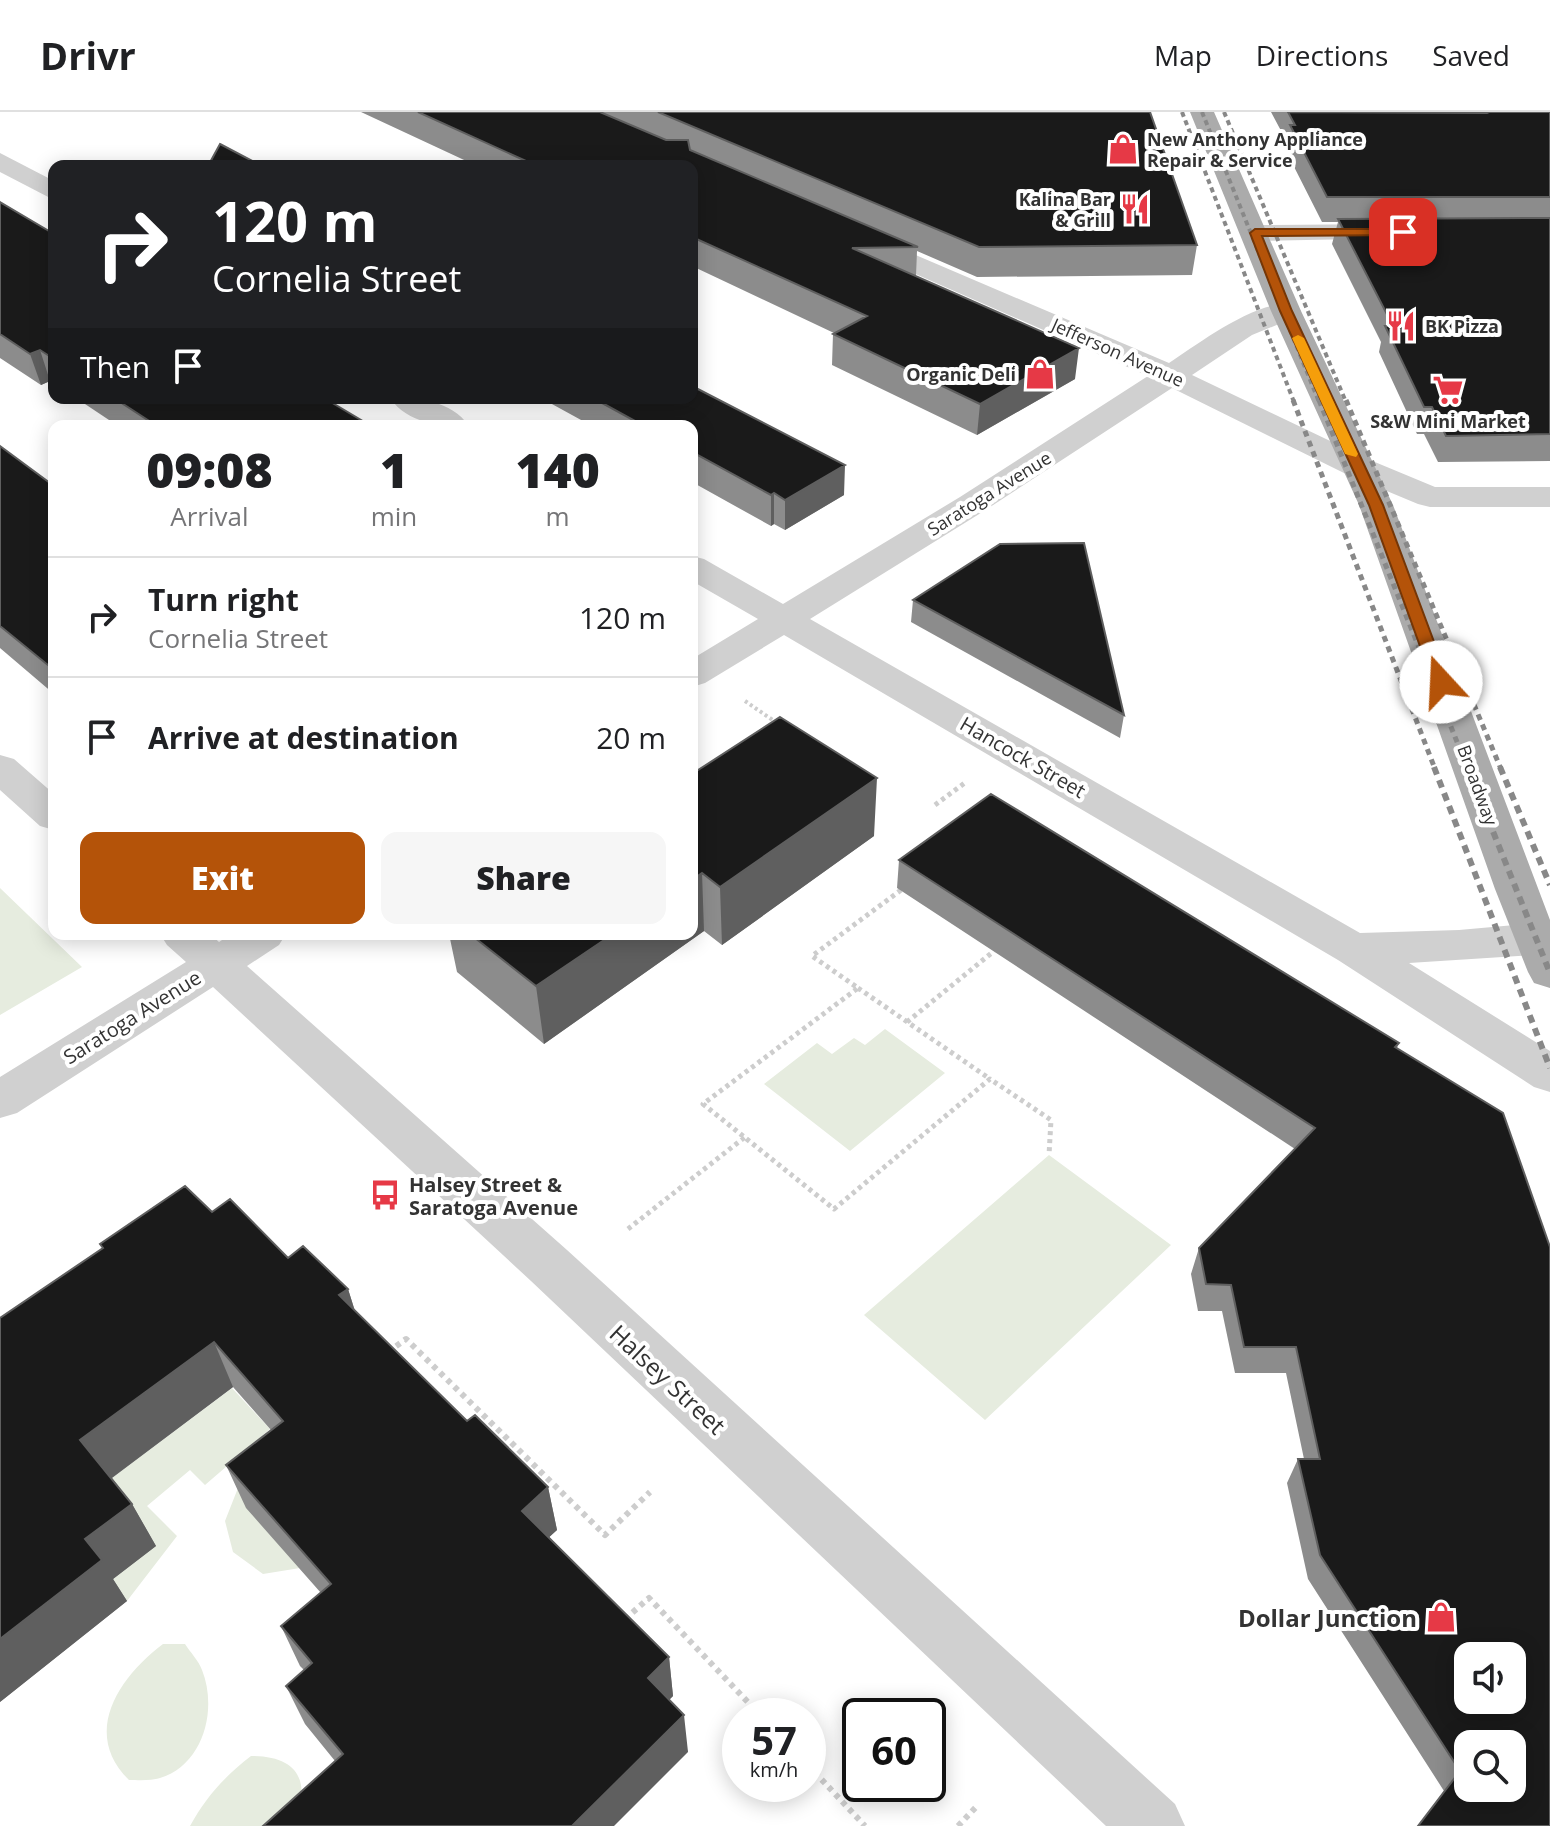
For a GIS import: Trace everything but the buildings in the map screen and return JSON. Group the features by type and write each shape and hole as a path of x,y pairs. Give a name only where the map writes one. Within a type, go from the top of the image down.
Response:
{"main road":[{"name":"Broadway","path":"1199,114 1376,505 1546,950"}],"street":[{"path":"0,161 48,189"},
{"name":"Jefferson Avenue","path":"839,230 1169,375 1358,467 1430,497 1550,497"},
{"path":"1255,233 1425,232"},
{"name":"Saratoga Avenue","path":"698,671 986,496 1242,329 1286,311"},
{"path":"415,404 443,420"},
{"name":"Hancock Street","path":"698,570 1353,949 1550,1074"},
{"path":"0,768 48,811"},
{"name":"Halsey Street","path":"189,940 434,1160 915,1609 1153,1826"},
{"name":"Saratoga Avenue","path":"0,1100 255,940"},
{"path":"1353,949 1459,946 1546,950"}],"path":[{"path":"744,701 777,723"},
{"path":"935,805 966,781"},
{"path":"901,890 812,956 1051,1120 1049,1155"},
{"path":"907,1022 994,951"},
{"path":"858,988 703,1104 834,1209 990,1079"},
{"path":"628,1229 745,1137"},
{"path":"382,1357 406,1339 605,1535 650,1492"},
{"path":"619,1624 649,1598 744,1698"},
{"path":"826,1784 865,1826"},
{"path":"958,1826 978,1805"}],"shaded area":[{"path":"0,888 48,934 48,940 54,940 82,967 0,1015"},
{"path":"885,1029 945,1073 850,1151 764,1084 817,1043 832,1054 854,1038 865,1045"},
{"path":"1049,1155 1171,1245 985,1420 864,1315"},
{"path":"232,1388 270,1429 205,1485 190,1470 147,1506 177,1536 127,1601 111,1581 105,1483"},
{"path":"238,1488 300,1568 263,1574 233,1552 225,1521"},
{"path":"163,1644 185,1644 199,1663 207,1686 208,1702 203,1734 187,1761 175,1771 156,1779 129,1780 115,1762 108,1744 107,1725 120,1689 147,1657"},
{"path":"251,1756 281,1761 298,1775 301,1797 293,1826 190,1826 217,1788"}],"railway":[{"path":"1182,112 1294,402"},
{"path":"1202,112 1319,402"},
{"path":"1224,112 1346,402"},
{"path":"1293,400 1435,769"},
{"path":"1319,400 1468,769"},
{"path":"1346,400 1501,769"},
{"path":"1434,767 1550,1068"},
{"path":"1467,767 1550,973"},
{"path":"1500,767 1550,885"}],"slow traffic":[{"path":"1298,338 1352,454"}],"place":[{"name":"New Anthony Appliance Repair & Service","path":"1123,149"},
{"name":"Kalina Bar & Grill","path":"1135,209"},
{"name":"BK Pizza","path":"1401,326"},
{"name":"Organic Deli","path":"1040,374"},
{"name":"S&W Mini Market","path":"1448,390"},
{"name":"Halsey Street & Saratoga Avenue","path":"385,1195"},
{"name":"Dollar Junction","path":"1441,1617"}],"route":[{"path":"1403,232 1255,233 1286,311 1376,505 1441,682"}]}
